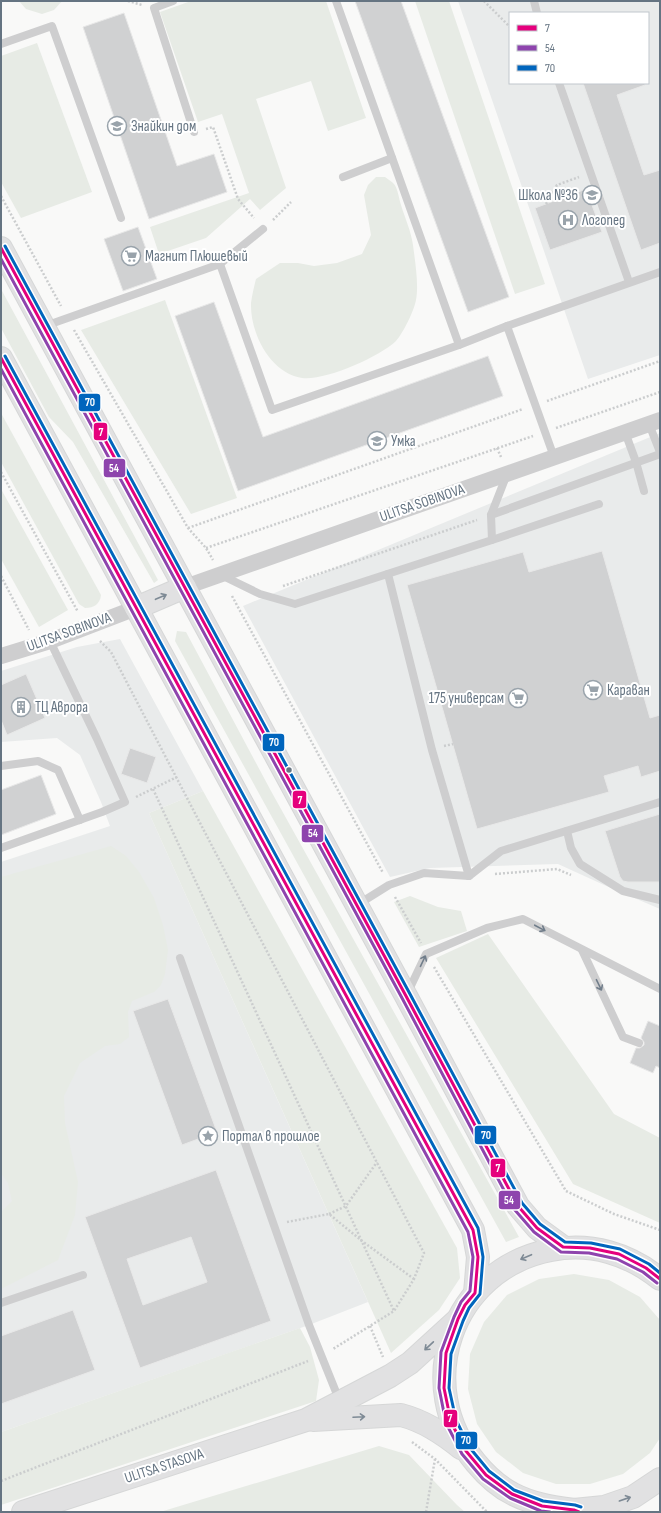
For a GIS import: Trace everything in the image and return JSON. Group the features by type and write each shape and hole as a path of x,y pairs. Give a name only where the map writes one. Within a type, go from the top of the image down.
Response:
{"main road":[{"path":"1,248 357,905 518,1206 537,1228 563,1247"},
{"path":"1,358 472,1230 478,1257 475,1293"},
{"path":"136,608 185,587"},
{"path":"660,1279 646,1268 619,1254 590,1248 563,1247 536,1252 513,1262 493,1276 475,1293 458,1319 446,1353 444,1388 451,1422 466,1451 486,1475 512,1494 542,1506 576,1511 604,1507 633,1496 660,1479"},
{"name":"ULITSA STASOVA","path":"23,1512 306,1420 390,1376 410,1363 458,1319"},
{"name":"ULITSA STASOVA","path":"306,1420 401,1415 413,1418 442,1432 466,1451"}],"street":[{"name":"ULITSA SOBINOVA","path":"185,587 655,422"},
{"name":"ULITSA SOBINOVA","path":"1,656 44,643 136,608"}],"lane":[{"path":"173,1 154,8 194,132"},
{"path":"336,1 459,345"},
{"path":"534,1 537,12"},
{"path":"1,44 52,26 120,218"},
{"path":"559,84 629,282"},
{"path":"343,177 392,158"},
{"path":"44,327 220,264 263,229"},
{"path":"220,264 272,410 459,345 507,326 660,272"},
{"path":"507,326 554,457"},
{"path":"491,515 660,453 655,422"},
{"path":"626,432 644,491"},
{"path":"492,540 491,515 507,474"},
{"path":"220,574 260,594 295,604 599,504"},
{"path":"388,574 432,750 469,876"},
{"path":"1,848 80,820 125,802 97,739 44,643"},
{"path":"1,766 38,761 58,770 80,820"},
{"path":"357,905 389,885 424,873 469,876 501,851 660,802"},
{"path":"567,831 571,848 580,864 623,891 660,900"},
{"path":"406,996 426,954 487,928 523,919 660,990"},
{"path":"582,950 623,1036 638,1043"},
{"path":"180,958 309,1325 340,1402"},
{"path":"1,1303 83,1275"}],"path":[{"path":"484,1 509,26"},
{"path":"194,132 213,127 238,199 263,229 291,202"},
{"path":"546,204 557,185 590,173"},
{"path":"1,196 68,319 188,528 206,548 236,603 491,515"},
{"path":"188,528 660,361"},
{"path":"206,548 660,392"},
{"path":"1,576 44,643"},
{"path":"125,802 177,776"},
{"path":"153,788 394,1311"},
{"path":"469,876 557,869 578,878"},
{"path":"273,1224 329,1214 346,1206 377,1162"},
{"path":"329,1214 362,1241 414,1279"},
{"path":"426,1512 435,1459"}],"shaded area":[{"path":"19,1 62,1 54,10 42,14 26,9"},
{"path":"191,1 326,1 366,118 328,131 311,81 256,99 286,188 260,210 250,199 206,238 159,254 150,227 249,193 222,114 198,122 160,12"},
{"path":"415,1 449,1 545,284 515,294"},
{"name":"Школа №36","path":"458,1 660,1 660,355 588,379"},
{"path":"37,43 92,192 21,218 1,182 1,56"},
{"path":"376,177 385,177 395,186 411,235 416,265 417,294 411,316 396,341 365,361 324,376 302,378 291,375 280,368 272,360 258,339 254,327 251,303 256,279 280,263 298,263 314,266 337,263 362,254 371,235 364,195 368,185"},
{"path":"1,289 158,580 154,583 73,442 49,417 1,328"},
{"path":"165,300 237,498 191,514 81,330"},
{"path":"1,413 101,595 98,603 94,606 85,608 79,604 1,462"},
{"path":"660,433 660,909 558,864 430,868 390,877 243,606"},
{"path":"1,489 68,610 39,627 1,559"},
{"path":"177,631 186,632 271,791 519,1237 506,1242 175,641"},
{"path":"120,639 203,791 149,813 368,1302 309,1325 1,1432 1,862 110,826 80,755 57,738 1,742 1,671 77,647"},
{"path":"203,791 457,1248 460,1278 439,1310 391,1353 149,813"},
{"path":"111,846 126,856 139,872 154,898 163,925 168,950 165,974 161,985 154,992 132,1001 128,1012 129,1037 120,1044 105,1046 80,1063 64,1096 65,1123 78,1182 75,1215 58,1260 1,1289 1,1212 12,1201 8,1183 1,1173 1,877"},
{"path":"410,896 438,907 461,911 467,931 419,947 394,902"},
{"path":"488,934 614,1114 660,1138 660,1223 573,1184 436,958"},
{"path":"574,1274 609,1280 640,1297 660,1320 660,1438 650,1453 623,1474 590,1484 556,1484 523,1473 496,1452 477,1424 468,1389 470,1354 484,1322 507,1295 539,1279"},
{"path":"300,1328 310,1347 319,1380 316,1401 1,1505 1,1432"},
{"path":"379,1446 409,1455 465,1512 160,1512"}],"building":[{"path":"355,1 401,1 509,297 468,312"},
{"path":"124,13 177,166 214,154 227,192 149,219 83,27"},
{"path":"583,84 645,84 617,95 644,175 660,170 660,243 641,250"},
{"name":"Логопед","path":"586,189 602,232 550,250 535,208"},
{"path":"138,227 157,279 123,291 104,239"},
{"path":"214,302 263,437 488,356 503,396 238,491 175,316"},
{"path":"602,551 650,718 660,715 660,771 641,777 638,766 604,776 609,792 477,829 407,585 523,552 529,572"},
{"name":"ТЦ Аврора","path":"26,674 45,718 7,735 1,720 1,685"},
{"path":"130,748 156,757 147,783 121,774"},
{"path":"41,775 56,814 1,835 1,790"},
{"path":"660,814 660,882 623,881 620,877 605,831"},
{"path":"168,999 217,1132 182,1145 133,1011"},
{"path":"648,1021 660,1026 660,1068 656,1066 653,1073 630,1063 636,1048 640,1048 644,1045 641,1038"},
{"path":"216,1170 271,1321 140,1368 85,1217","holes":["191,1237 207,1282 143,1305 127,1259"]},
{"path":"73,1310 95,1370 1,1404 1,1336"}],"transit line":[{"name":"70","path":"5,246 522,1203 540,1224 565,1242 591,1243 620,1249 649,1264 660,1273"},
{"name":"7","path":"1,248 518,1206 537,1228 563,1247 590,1248 619,1254 646,1268 660,1279"},
{"name":"54","path":"1,259 402,998 514,1209 534,1232 561,1252 589,1253 617,1259 643,1272 657,1283"},
{"name":"70","path":"5,356 478,1228 483,1257 480,1294 469,1308 451,1354 449,1388 456,1420 470,1448 489,1471 514,1490 543,1501 581,1507"},
{"name":"7","path":"1,358 473,1230 478,1257 475,1293 465,1305 458,1319 446,1353 444,1388 451,1422 466,1451 486,1475 512,1494 542,1506 579,1512"},
{"name":"54","path":"1,369 468,1232 473,1257 470,1291 461,1302 441,1352 439,1388 446,1423 462,1454 483,1479 510,1498 541,1511 550,1512"}],"place":[{"name":"Знайкин дом","path":"117,126"},
{"name":"Школа №36","path":"592,195"},
{"name":"Логопед","path":"568,220"},
{"name":"Магнит Плюшевый","path":"131,256"},
{"name":"Умка","path":"377,441"},
{"name":"Караван","path":"593,690"},
{"name":"175 универсам","path":"518,698"},
{"name":"ТЦ Аврора","path":"21,707"},
{"name":"Портал в прошлое","path":"208,1136"}]}
